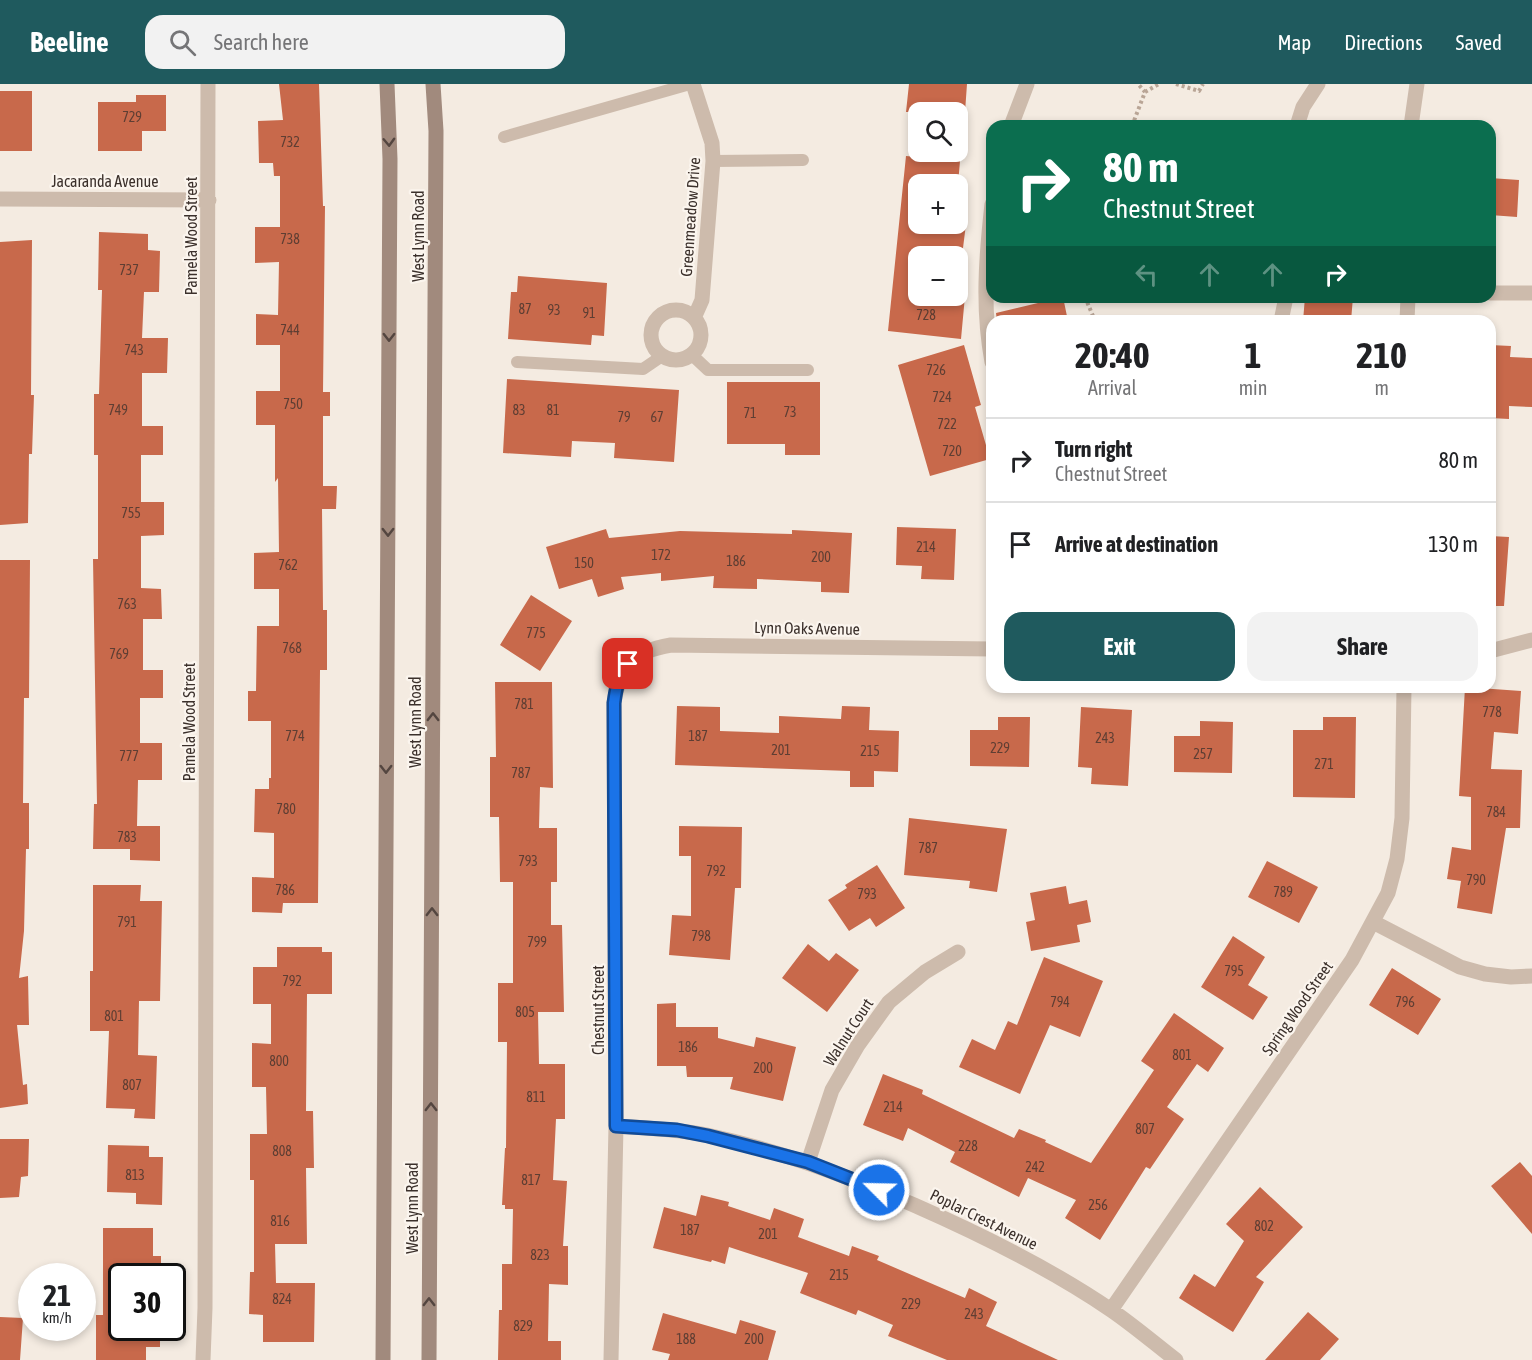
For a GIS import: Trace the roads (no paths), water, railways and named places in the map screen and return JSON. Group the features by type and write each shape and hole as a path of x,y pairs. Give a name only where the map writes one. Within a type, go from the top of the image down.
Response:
{"main road":[{"name":"West Lynn Road","path":"383,1360 390,159 387,84"},
{"name":"West Lynn Road","path":"429,1360 436,131 434,84"}],"street":[{"name":"Pamela Wood Street","path":"203,1360 205,1343 208,84"},
{"name":"Greenmeadow Drive","path":"691,84 712,143 702,300 694,318 701,332 701,341 692,355"},
{"path":"1013,120 1027,84"},
{"path":"1299,120 1303,107 1318,84"},
{"path":"1412,120 1417,84"},
{"name":"Jacaranda Avenue","path":"0,199 209,200"},
{"path":"986,265 986,334"},
{"path":"1496,293 1532,293"},
{"path":"692,355 677,361 662,356 652,343 652,326 657,319 671,311 679,310 694,318"},
{"path":"1496,649 1532,640"},
{"name":"Lynn Oaks Avenue","path":"628,664 637,655 651,649 671,645 986,649"},
{"name":"Chestnut Street","path":"611,1360 616,1126 614,703 617,683 621,672 628,664"},
{"name":"Spring Wood Street","path":"1111,1310 1352,960 1388,893 1397,859 1402,818 1404,693"},
{"path":"1373,922 1461,967 1485,974 1511,977 1532,976"},
{"name":"Walnut Court","path":"808,1162 832,1090 858,1045 889,1002 925,972 958,952"},
{"name":"Poplar Crest Avenue","path":"616,1126 677,1130 708,1136 808,1162 859,1181 956,1223 1028,1260 1111,1310 1176,1360"}],"lane":[{"path":"504,137 691,84"},
{"path":"712,161 803,160"},
{"path":"692,355 708,370 808,370"},
{"path":"517,362 643,369 662,356"}]}
